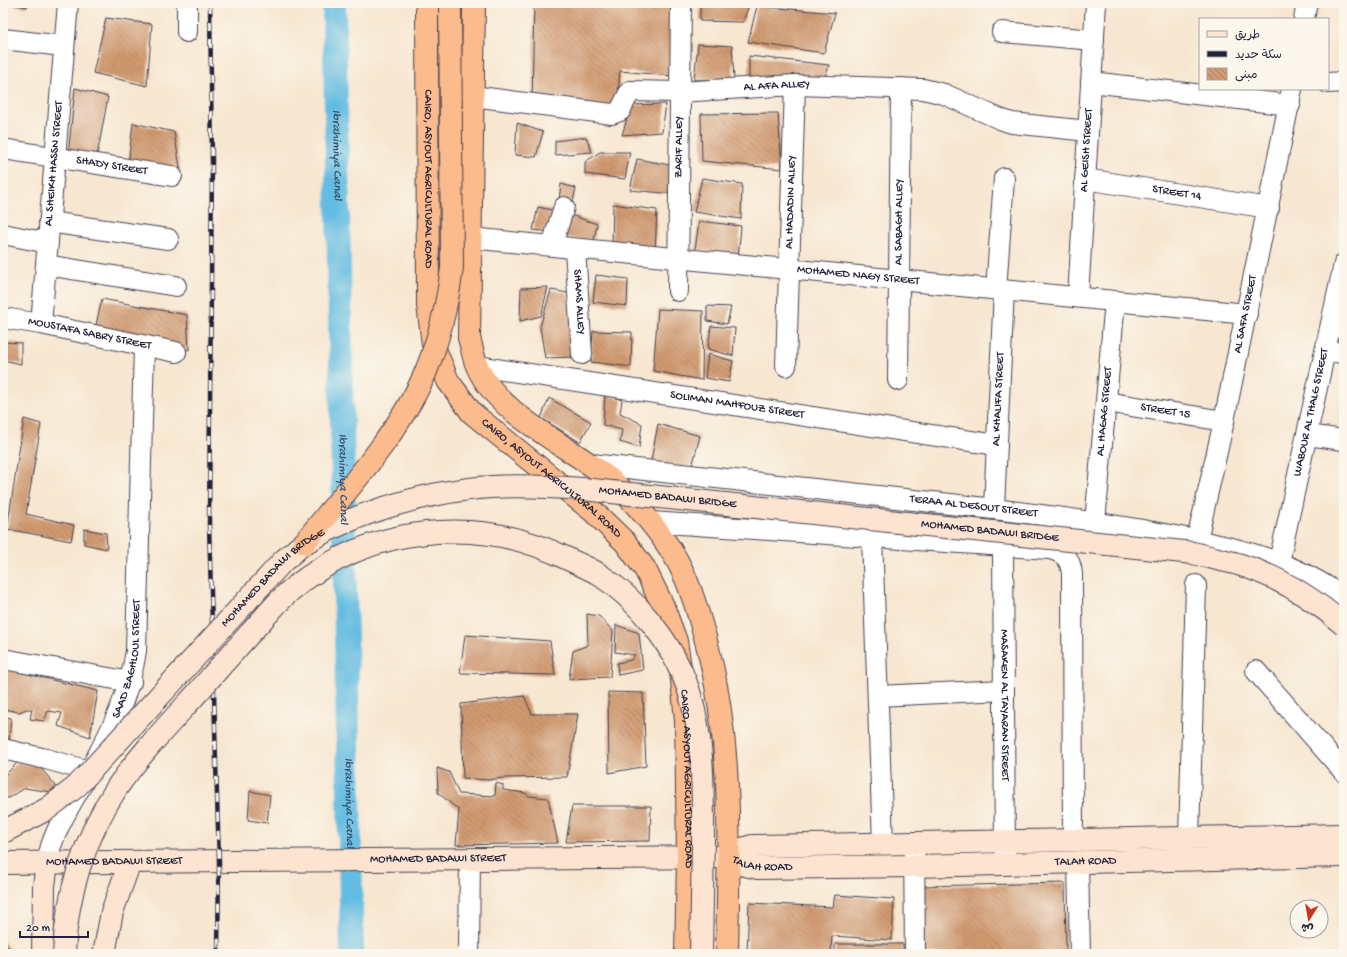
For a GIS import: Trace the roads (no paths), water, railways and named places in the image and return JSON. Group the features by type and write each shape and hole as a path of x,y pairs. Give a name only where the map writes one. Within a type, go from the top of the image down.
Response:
{"highway":[{"name":"CAIRO, ASYOUT AGRICULTURAL ROAD","path":"427,3 428,305 433,344 448,382 472,413 595,514 625,542 645,569 663,606 676,641 686,720 688,858 686,954"},
{"path":"304,543 385,441 406,410 424,376 437,342 447,305 452,268 450,3"},
{"path":"474,3 469,338 477,366 496,395 522,417 591,464 621,490 651,522 676,558 692,595 706,638 716,679 723,722 728,857 727,954"},
{"path":"676,641 706,638"}],"main road":[{"name":"MOHAMED BADAWI BRIDGE","path":"3,832 48,809 76,787 284,560 304,543 353,519 446,492 492,487 538,486 568,488 1193,553 1238,564 1282,582 1322,606 1344,625"},
{"path":"64,954 64,935 71,896 82,857 94,829 118,787 148,748 290,591 321,568 356,550 394,538 432,531 472,531 511,537 553,551 591,570 629,598 653,626 673,655 687,686 698,723 703,801 701,954"},
{"name":"TALAH ROAD","path":"1344,835 752,846 742,848 728,857 741,864 758,868 1078,863 1344,856"},
{"name":"MOHAMED BADAWI STREET","path":"3,864 47,862 728,857"},
{"name":"SAAD ZAGHLOUL STREET","path":"43,954 44,886 47,862"},
{"path":"104,954 112,912 130,862"}],"street":[{"name":"AL SHEIKH HASSN STREET","path":"41,324 63,46 68,3"},
{"path":"187,3 187,32"},
{"name":"ZARIF ALLEY","path":"678,291 680,259 679,92 681,3"},
{"name":"AL GEISH STREET","path":"1078,297 1096,3"},
{"path":"1002,32 1094,40"},
{"path":"3,39 63,46"},
{"path":"1091,82 1291,97"},
{"path":"1329,83 1344,82"},
{"name":"AL AFA ALLEY","path":"472,96 612,114 620,111 630,91 679,92 795,85 923,89 944,94 1012,123 1088,130"},
{"name":"AL HADADIN ALLEY","path":"786,366 795,85"},
{"name":"AL SABAGH ALLEY","path":"898,380 901,88"},
{"name":"AL SAFA STREET","path":"1197,540 1247,314 1291,97"},
{"name":"SHADY STREET","path":"3,149 172,176"},
{"name":"AL KHALIFA STREET","path":"994,508 1004,178"},
{"name":"STREET 14","path":"1085,179 1268,208"},
{"path":"552,245 564,207"},
{"path":"49,222 168,239"},
{"path":"3,234 48,243"},
{"name":"MOHAMED NAGY STREET","path":"470,238 1247,314"},
{"name":"SHAMS ALLEY","path":"575,249 582,354"},
{"name":"WABOUR AL THALG STREET","path":"1279,562 1307,435 1335,352 1344,264"},
{"path":"46,265 176,286"},
{"name":"AL HAGAG STREET","path":"1095,522 1115,301"},
{"name":"MOUSTAFA SABRY STREET","path":"3,318 41,324 144,347 176,352"},
{"name":"SAAD ZAGHLOUL STREET","path":"47,862 48,854 60,825 117,718 131,682 136,651 144,347"},
{"name":"SOLIMAN MAHFOUZ STREET","path":"477,366 997,445"},
{"name":"STREET 15","path":"1106,402 1224,421"},
{"path":"1307,435 1344,440"},
{"name":"TERAA AL DESOUT STREET","path":"591,464 994,508 1095,522 1197,540 1249,552 1279,562 1311,577 1344,598"},
{"path":"651,522 1003,546 1059,552 1067,557 1071,565 1072,841"},
{"path":"872,537 883,844"},
{"name":"MASAKEN AL TAYARAN STREET","path":"1003,546 1004,864"},
{"path":"1189,838 1196,585"},
{"path":"3,659 131,682"},
{"path":"1256,671 1344,772"},
{"path":"878,696 1004,690"},
{"path":"3,749 89,771"},
{"path":"3,823 27,822 60,825"},
{"path":"914,843 915,954"},
{"path":"469,954 470,859"},
{"path":"1078,863 1080,954"}],"waterway":[{"name":"Ibrahimiya Canal","path":"334,3 352,954"}],"railway":[{"path":"210,3 212,162 209,525 219,862 218,954"}]}
